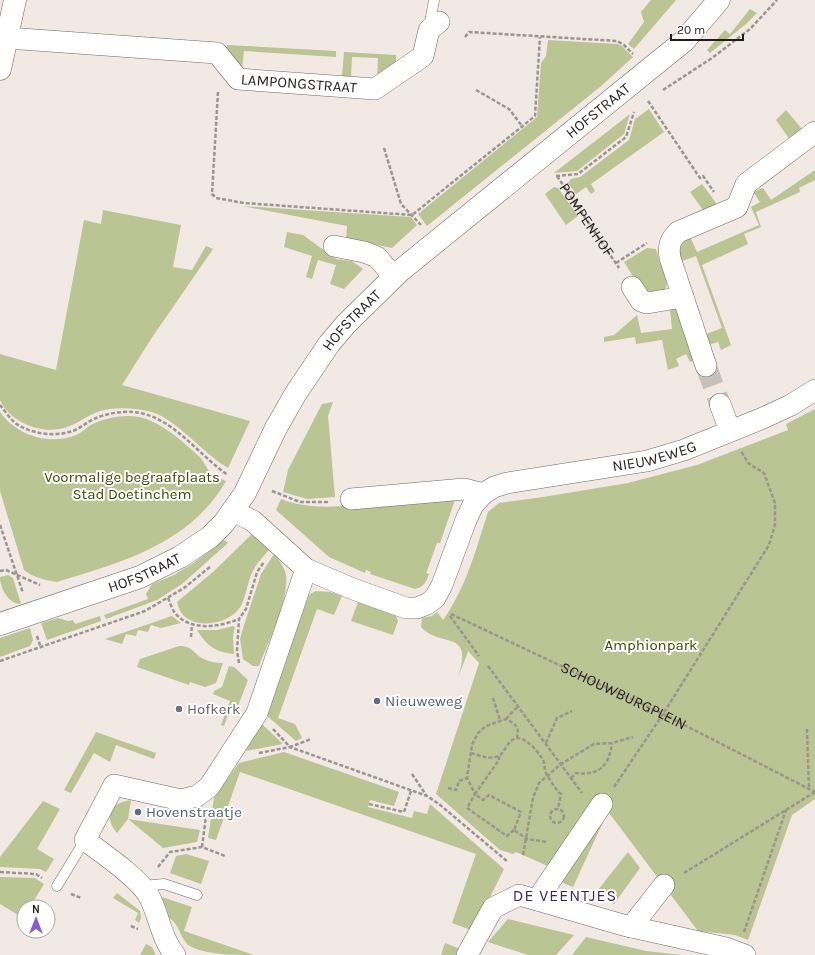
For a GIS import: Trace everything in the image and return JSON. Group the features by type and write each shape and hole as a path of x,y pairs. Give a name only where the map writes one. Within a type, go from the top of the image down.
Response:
{"street":[{"path":"0,69 15,0"},
{"name":"HOFSTRAAT","path":"0,624 31,615 140,577 180,558 210,537 233,511 245,493 276,428 312,367 346,324 394,277 684,41 719,0"},
{"name":"LAMPONGSTRAAT","path":"220,57 238,79 375,89 423,56 434,26"},
{"path":"6,38 217,53 220,57"},
{"path":"706,366 696,340 694,328 668,248 671,238 678,232 737,207 746,184 815,132"},
{"path":"334,246 364,252 377,257 394,277"},
{"path":"632,287 641,301 647,303 683,297"},
{"name":"NIEUWEWEG","path":"233,511 253,521 306,569 353,589 406,608 417,608 436,598 473,505 494,487 507,483 647,461 684,450 791,405 815,390"},
{"path":"720,404 730,431"},
{"path":"351,499 464,489 484,494"},
{"path":"174,955 168,947 150,898 143,886 85,840 114,785 181,800 197,796 209,787 228,760 257,713 306,569"},
{"path":"537,900 593,799"},
{"path":"632,926 664,885"},
{"path":"468,953 493,908 519,895 632,926 726,948 743,946"}],"lane":[{"name":"LAMPONGSTRAAT","path":"434,0 434,26"},
{"path":"57,886 85,840"},
{"path":"143,886 164,884 197,895"}],"path":[{"path":"465,37 469,32 617,41 624,45 638,58"},
{"path":"220,57 212,194 216,198 244,203 412,215 535,116 540,37"},
{"path":"476,90 509,109 522,126"},
{"path":"648,100 700,178 703,176 726,211"},
{"path":"551,177 578,174 626,137 634,109"},
{"path":"384,148 401,204 426,230"},
{"name":"POMPENHOF","path":"557,176 632,287"},
{"name":"POMPENHOF","path":"616,263 647,242 668,248"},
{"path":"0,405 14,421 30,431 54,434 74,430 94,419 114,414 133,412 156,418 182,435 216,467 234,479"},
{"path":"488,666 571,778 593,799 663,714 769,546 775,525 775,503 764,473 748,462 730,431"},
{"path":"271,491 300,502 342,501 351,499"},
{"path":"0,525 41,648"},
{"path":"239,663 237,651 239,619 246,609 256,572 280,544"},
{"path":"168,598 174,612 183,620 192,624 213,627 239,619"},
{"name":"SCHOUWBURGPLEIN","path":"479,656 447,612 663,714 815,792"},
{"path":"191,637 192,624"},
{"path":"493,698 500,720"},
{"path":"518,706 506,719 486,726 478,733 472,745 467,778 475,794 484,800 489,795 521,812 514,830 507,836 467,808 475,794 499,760 499,756 512,739 517,737 525,740 531,745 543,759 547,775 552,781 554,788 561,794 558,809"},
{"path":"546,743 557,718 572,711"},
{"path":"257,713 290,747 427,796 439,804 508,862"},
{"path":"506,719 519,729 517,737"},
{"path":"807,729 809,788"},
{"path":"523,855 533,798 539,784 547,775 561,764 594,744 612,743 633,737"},
{"path":"228,760 290,747 312,739"},
{"path":"571,778 576,774 589,775 602,768 611,752 612,743"},
{"path":"471,753 495,758 499,756"},
{"path":"412,774 427,796"},
{"path":"448,788 456,790 459,781 467,778"},
{"path":"369,804 404,812 412,791"},
{"path":"664,885 815,792"},
{"path":"558,809 562,812 563,818 560,822 556,822 551,819 550,814 552,811 558,809"},
{"path":"743,946 786,810"},
{"path":"514,830 527,839 546,842 554,841"},
{"path":"143,886 170,852 202,847 225,856"}],"green space":[{"path":"651,0 676,0 634,49 628,44 644,22 641,12"},
{"path":"750,9 757,13 746,24 710,53 707,50 725,30 730,34"},
{"path":"548,40 617,44 622,46 633,57 600,87 427,226 418,214 537,117 541,63 546,56"},
{"path":"227,45 336,51 336,57 244,51 242,69 227,50"},
{"path":"344,52 396,55 396,65 377,79 378,58 352,57 351,77 342,76"},
{"path":"649,109 664,132 591,184 595,191 591,194 586,187 576,194 568,183 571,179 580,177 629,140 635,119"},
{"path":"786,110 802,129 790,140 776,120"},
{"path":"630,114 624,134 577,171 554,173"},
{"path":"815,170 815,180 799,188 800,192 756,212 761,227 744,234 748,244 702,265 731,345 721,350 718,342 708,345 701,336 722,328 696,256 680,262 678,253 681,243 689,234 697,252 759,225 751,207 760,202 754,193 755,191 763,188 771,200"},
{"path":"702,184 716,203 716,206 703,210 690,192"},
{"path":"554,187 558,188 578,216 566,225 545,194"},
{"path":"242,206 411,217 417,225 392,248 346,239 347,226"},
{"path":"103,210 181,225 173,267 192,270 206,246 213,249 151,339 122,385 250,421 228,468 210,455 181,429 152,412 138,409 109,409 95,413 64,428 51,430 25,424 10,414 0,400 0,354 56,370 84,220 101,224"},
{"path":"287,232 303,235 336,259 352,261 363,269 344,289 330,284 336,265 318,260 312,279 306,277 312,256 284,247"},
{"path":"647,248 656,249 667,283 666,288 659,292 652,293 641,287 624,262"},
{"path":"677,309 697,360 690,362 686,354 676,359 679,366 668,370 662,340 636,344 635,337 604,342 604,337 614,335 637,315 641,333 672,329 670,310"},
{"path":"333,402 328,416 335,497 307,499 283,492 288,470 322,404"},
{"name":"Amphionpark","path":"815,409 815,799 792,815 748,940 735,935 698,931 606,809 550,867 516,852 513,854 500,850 436,794 479,663 465,648 468,652 458,677 462,662 462,652 459,645 437,637 421,627 422,618 432,616 437,612 443,620 451,608 470,568 488,512 499,503 628,483 697,465 788,430 786,424"},
{"name":"Voormalige begraafplaats Stad Doetinchem","path":"0,412 15,427 44,439 66,438 76,435 95,423 114,417 139,417 156,423 179,439 203,460 210,472 226,481 211,503 194,521 152,548 106,567 57,582 40,578 24,570 0,491"},
{"path":"456,497 440,543 437,543 426,573 429,574 427,579 423,585 415,589 370,574 371,572 366,570 365,573 329,557 276,510 281,499 304,505 329,507"},
{"path":"252,534 269,550 253,571 248,583 245,597 235,613 221,621 213,623 199,623 184,616 177,602 213,572"},
{"path":"224,540 228,543 182,584 157,600 106,619 104,615 148,599 146,594 152,584 174,575 192,564"},
{"path":"274,554 282,564 286,575 284,597 277,622 259,666 253,666 243,659 240,639 261,574"},
{"path":"8,575 13,578 21,604 12,601 6,595 1,586 0,577"},
{"path":"316,591 330,592 342,596 334,615 317,609 278,718 295,724 302,738 296,741 266,715 307,600 310,594"},
{"path":"358,602 396,616 398,621 393,635 351,621"},
{"path":"100,616 101,621 47,640 41,623 58,618 68,621 73,620 75,624"},
{"path":"172,616 181,623 161,628 151,625 148,632 138,630 136,636 126,634 122,644 105,639"},
{"path":"233,626 235,627 233,636 234,654 222,652 212,647 204,640 197,630 217,630"},
{"path":"30,628 33,640 30,646 0,657 0,638"},
{"path":"179,646 188,647 206,660 223,663 216,683 205,687 190,682 189,685 137,667 140,659"},
{"path":"229,666 234,667 248,680 237,709 230,709 224,726 221,725 230,701 213,694 214,691 222,687"},
{"path":"262,724 283,744 246,751"},
{"path":"96,732 156,753 154,759 116,745 110,762 94,753 71,793 64,790"},
{"path":"284,752 399,792 394,806 370,800 368,807 412,818 414,811 427,814 430,804 504,869 473,931 452,923 476,854 240,772 216,840 208,838 214,798 239,763"},
{"path":"131,800 128,819 117,833 110,821 110,816 114,807 118,804"},
{"path":"43,801 60,809 37,849 54,859 46,872 40,869 0,867 0,857"},
{"path":"128,819 200,830 197,842 163,848"},
{"path":"602,820 603,822 573,887 561,882"},
{"path":"628,852 640,868 614,904 594,895"},
{"path":"186,854 209,861 201,884 170,873 176,856"},
{"path":"0,877 35,878 44,884 35,899 16,899 16,914 0,904"},
{"path":"117,893 140,911 141,918 139,923 135,920 138,913 113,898"},
{"path":"162,897 192,907 184,931 254,955 211,953 188,945 174,922 165,916"},
{"path":"508,919 574,935 556,955 528,955 488,942"},
{"path":"586,937 646,951 683,955 572,955"},
{"path":"445,943 463,950 460,955 441,955"},
{"path":"146,944 152,947 156,955 140,955"}],"tunnel":[{"path":"706,366 720,404"}],"place":[{"name":"Nieuweweg","path":"377,701"},
{"name":"Hofkerk","path":"179,709"},
{"name":"Hovenstraatje","path":"138,812"}],"district":[{"name":"DE VEENTJES","path":"565,895"}]}
